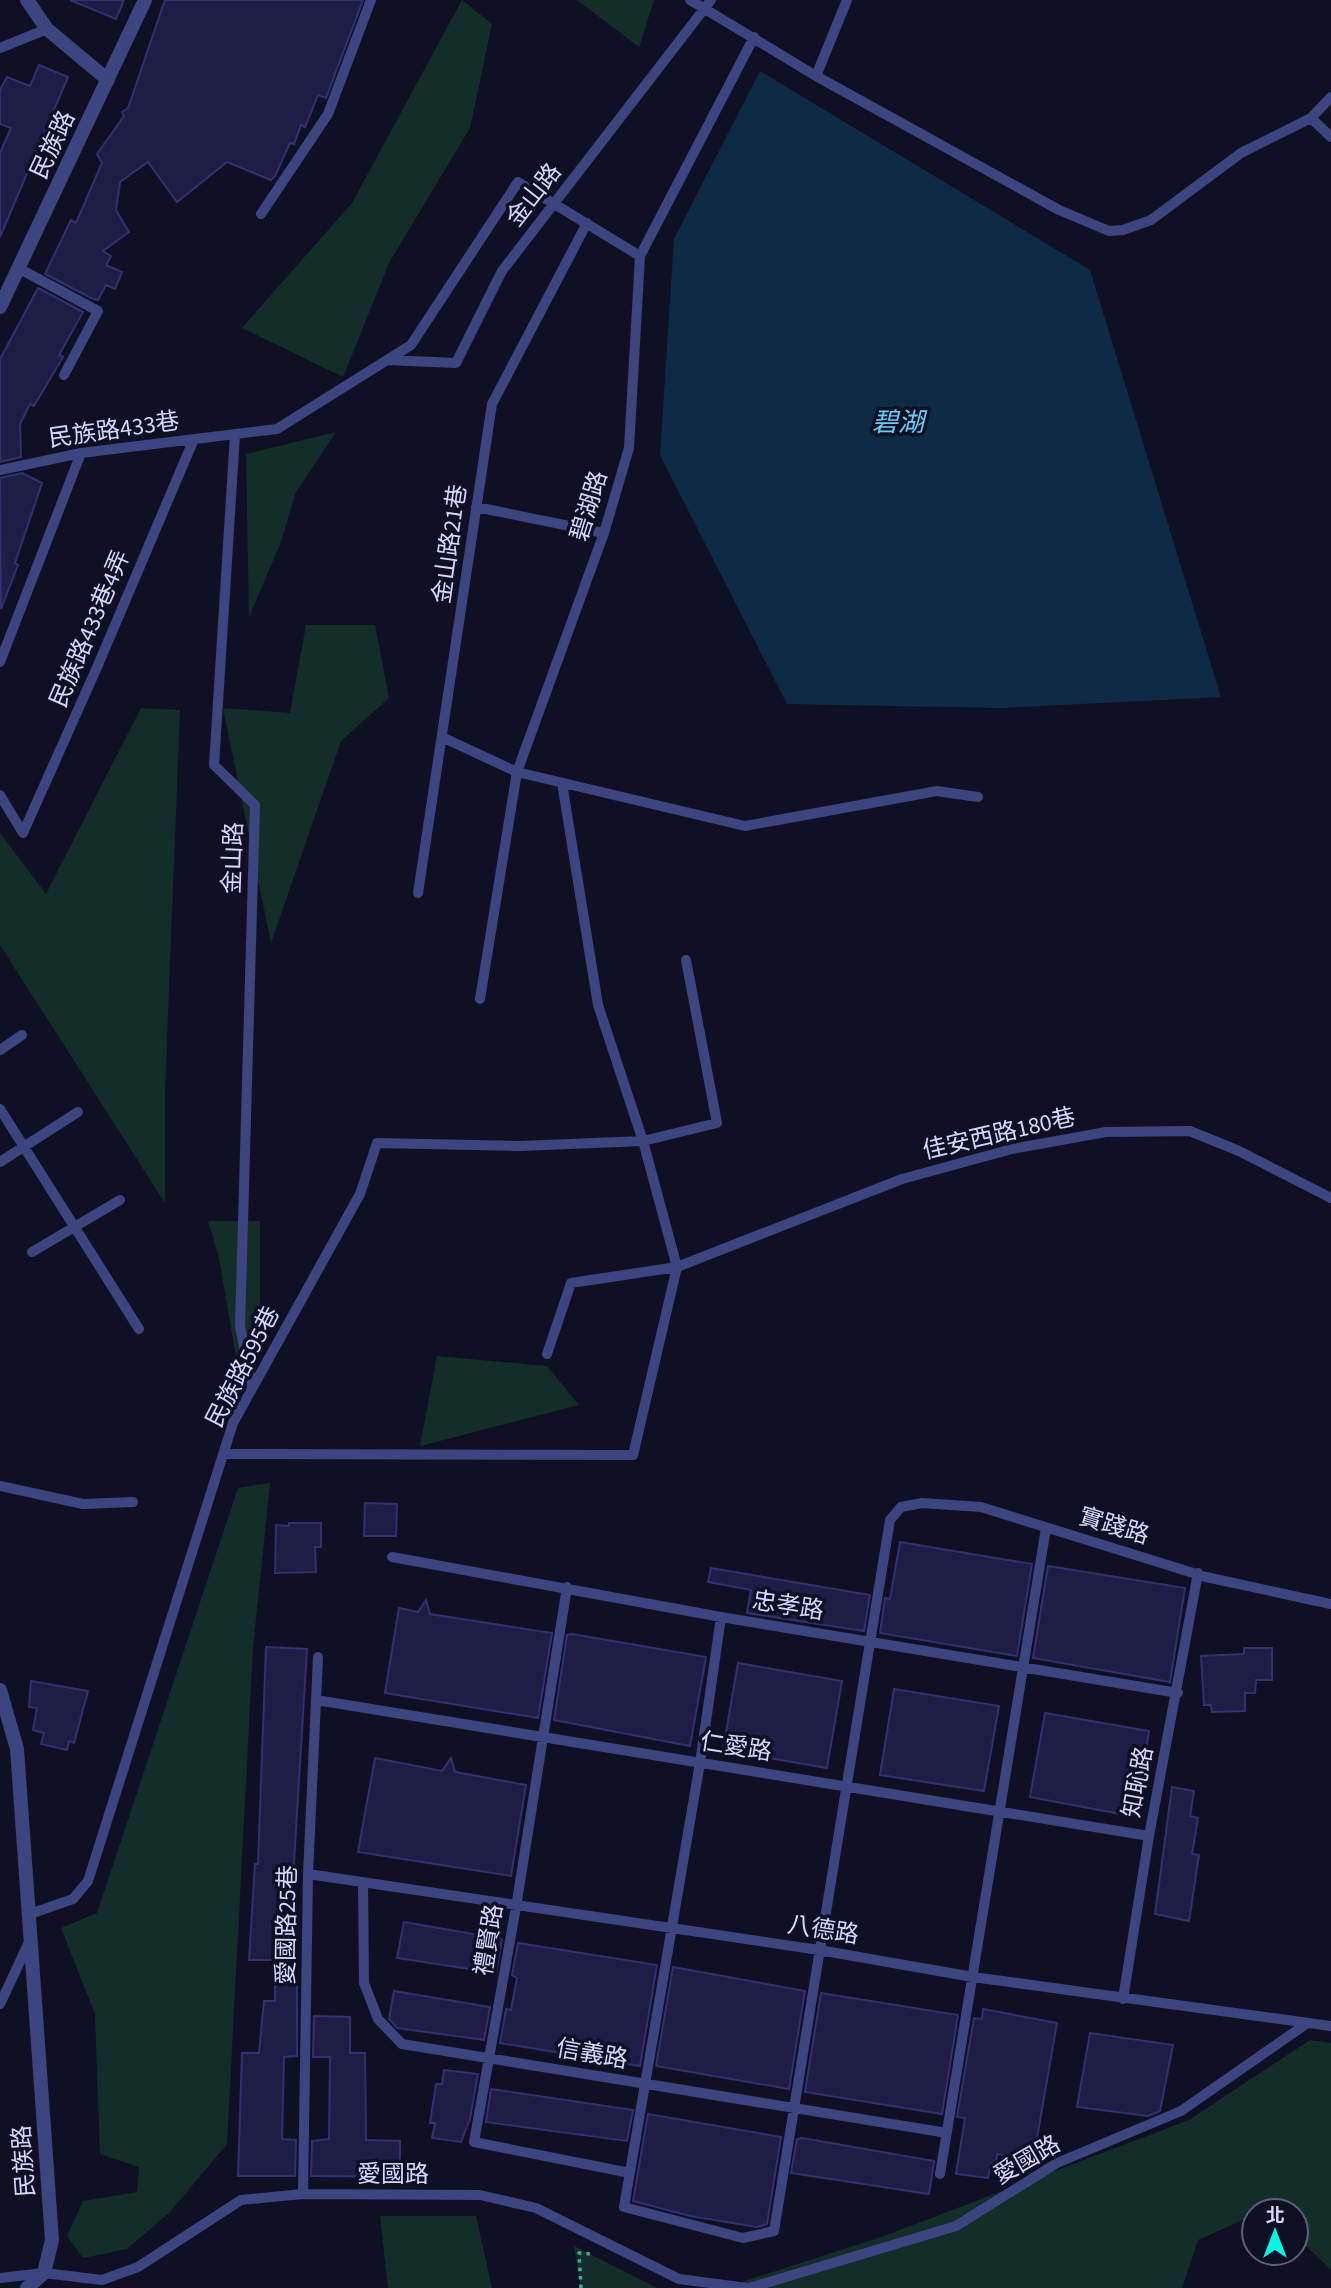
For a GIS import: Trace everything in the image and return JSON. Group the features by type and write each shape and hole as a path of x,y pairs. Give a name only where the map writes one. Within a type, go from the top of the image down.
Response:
{"street":[{"path":"27,0 47,29 108,80"},
{"name":"民族路","path":"0,307 20,270 145,0"},
{"name":"民族路","path":"0,1690 17,1749 32,1936 52,2240 44,2273"},
{"path":"27,2288 44,2273"}],"lane":[{"path":"261,214 328,114 371,0"},
{"path":"690,0 708,4 740,29 816,76 1059,210 1109,231 1123,230 1151,220 1241,153 1311,118 1331,97"},
{"path":"816,76 847,0"},
{"name":"金山路","path":"387,360 456,363 502,271 708,4"},
{"path":"0,48 47,29"},
{"name":"碧湖路","path":"480,999 517,772 604,533 629,448 640,256 754,37"},
{"path":"1311,118 1331,137"},
{"name":"金山路","path":"252,1388 240,1325 255,805 214,765 235,435 277,429 411,345 518,182 555,202"},
{"path":"555,202 640,256"},
{"name":"金山路21巷","path":"418,893 492,404 587,223"},
{"path":"20,270 97,311 64,375"},
{"name":"民族路433巷","path":"0,470 81,453 235,435"},
{"name":"民族路433巷4弄","path":"0,795 23,833 99,665 194,439"},
{"path":"0,662 81,453"},
{"path":"477,507 604,533"},
{"path":"442,737 517,772 745,826 937,791 978,797"},
{"path":"223,1454 633,1455 677,1267 643,1141 598,1005 562,783"},
{"name":"民族路595巷","path":"30,1914 73,1899 88,1881 233,1423 360,1194 377,1143 520,1146 643,1141 717,1123 686,960"},
{"path":"0,1051 22,1035"},
{"path":"0,1109 139,1329"},
{"path":"0,1162 78,1112"},
{"name":"佳安西路180巷","path":"547,1354 571,1283 677,1267 902,1179 1012,1149 1106,1132 1190,1130 1239,1151 1331,1198"},
{"path":"32,1252 120,1200"},
{"path":"0,1486 83,1504 133,1502"},
{"name":"實踐路","path":"870,1640 890,1520 901,1507 922,1503 981,1507 1198,1573 1331,1604"},
{"path":"940,2174 1046,1528"},
{"name":"忠孝路","path":"392,1557 567,1587 721,1618 870,1640 1178,1693"},
{"name":"知恥路","path":"1123,1999 1149,1836 1178,1693 1198,1573"},
{"name":"禮賢路","path":"567,1587 491,2057 474,2142 630,2173"},
{"path":"721,1618 700,1763 624,2207 743,2238 774,2231 870,1640"},
{"name":"愛國路25巷","path":"303,2194 309,1874 318,1657"},
{"name":"仁愛路","path":"316,1700 1149,1836"},
{"name":"八德路","path":"309,1874 516,1907 819,1950 973,1977 1331,2026"},
{"name":"信義路","path":"363,1882 364,1983 378,2019 402,2044 947,2133"},
{"path":"0,2004 32,1936"},
{"name":"愛國路","path":"0,2277 44,2273 102,2280 138,2267 241,2200 303,2194 480,2195 536,2208 679,2279 748,2288 956,2226 1057,2163 1181,2111 1306,2024"}],"path":[{"path":"581,2288 579,2253 625,2252"}],"green space":[{"path":"462,0 492,24 470,128 389,263 343,377 242,328 352,203"},
{"path":"577,0 654,0 639,47"},
{"path":"336,432 296,492 281,542 249,617 246,454"},
{"path":"306,625 375,625 389,698 341,741 271,943 223,708 290,713"},
{"path":"141,708 180,710 165,1091 165,1203 0,945 0,833 46,894"},
{"path":"208,1221 260,1221 260,1338 237,1363 219,1258"},
{"path":"437,1356 547,1366 579,1405 420,1446"},
{"path":"270,1483 253,1648 227,2144 170,2212 127,2249 83,2258 67,2236 83,2201 137,2192 139,2167 100,2154 95,2014 61,1928 97,1913 238,1488"},
{"path":"1310,2040 1331,2043 1331,2270 1310,2250 1310,2197 1240,2197 1240,2221 1198,2240 1182,2288 723,2288 884,2236 1189,2120"},
{"path":"380,2216 476,2216 492,2288 388,2288"},
{"path":"574,2246 657,2288 581,2288"}],"water":[{"name":"碧湖","path":"760,71 1090,270 1221,697 1001,708 787,704 660,455 674,239"}],"building":[{"path":"70,0 124,0 116,19"},
{"path":"165,0 363,0 326,98 318,95 305,127 301,125 294,144 290,143 271,180 227,162 177,202 148,162 120,182 116,210 129,232 103,251 111,256 106,265 122,272 115,289 106,285 98,300 45,274 71,220 76,223 102,163 97,154 124,116 122,112 128,108"},
{"path":"39,65 68,77 0,237 0,153 11,128 0,124 0,90 7,77 30,86"},
{"path":"38,288 83,312 59,355 63,357 34,406 30,404 20,424 21,457 0,462 0,359"},
{"path":"22,473 42,483 15,563 18,565 1,609 0,478"},
{"path":"365,1503 397,1504 396,1536 364,1536"},
{"path":"289,1523 321,1523 321,1547 315,1547 316,1572 275,1573 276,1525 289,1526"},
{"path":"900,1542 1032,1564 1017,1656 880,1633 885,1598 890,1599"},
{"path":"1048,1566 1185,1588 1170,1682 1033,1658"},
{"path":"711,1568 870,1595 864,1631 747,1613 751,1590 708,1582"},
{"path":"426,1600 430,1614 552,1633 538,1718 385,1693 399,1608 418,1612"},
{"path":"567,1635 706,1657 690,1746 554,1720"},
{"path":"266,1647 307,1649 293,1878 291,1983 297,1984 297,2056 284,2057 282,2139 296,2140 295,2176 238,2176 242,2053 259,2053 264,2001 275,2001 275,1960 249,1960 255,1864 258,1864"},
{"path":"1244,1648 1272,1648 1272,1680 1256,1680 1255,1693 1245,1693 1245,1711 1212,1712 1211,1705 1204,1705 1201,1656 1244,1654"},
{"path":"738,1663 842,1681 827,1768 723,1750"},
{"path":"31,1681 88,1691 74,1743 69,1741 67,1750 41,1744 44,1733 33,1730 37,1708 29,1707"},
{"path":"894,1689 999,1706 984,1791 880,1775"},
{"path":"1045,1713 1149,1731 1144,1764 1140,1763 1131,1816 1030,1797"},
{"path":"375,1758 442,1771 451,1758 455,1772 526,1785 511,1876 358,1852"},
{"path":"1172,1787 1194,1791 1190,1816 1198,1818 1192,1854 1199,1855 1189,1921 1155,1914"},
{"path":"404,1922 502,1939 496,1973 397,1958"},
{"path":"518,1943 657,1965 640,2066 500,2043 506,2009 511,2010 517,1978 512,1975"},
{"path":"673,1967 805,1991 789,2089 656,2066"},
{"path":"394,1991 490,2007 484,2040 397,2028 389,2019"},
{"path":"821,1993 958,2015 942,2114 805,2092"},
{"path":"983,2009 1057,2023 1033,2161 997,2154 996,2164 991,2163 988,2178 956,2174 965,2118 957,2117 974,2018 982,2019"},
{"path":"314,2016 350,2017 350,2053 365,2053 366,2140 400,2141 400,2177 311,2176 312,2141 329,2139 330,2057 313,2057"},
{"path":"1090,2033 1173,2045 1160,2111 1148,2116 1077,2107"},
{"path":"444,2070 478,2074 470,2119 461,2142 432,2138 435,2123 430,2123 436,2084 442,2084"},
{"path":"491,2089 633,2110 627,2141 486,2122"},
{"path":"648,2114 781,2137 767,2224 757,2227 690,2216 633,2201"},
{"path":"797,2139 934,2161 929,2194 791,2173"}]}
